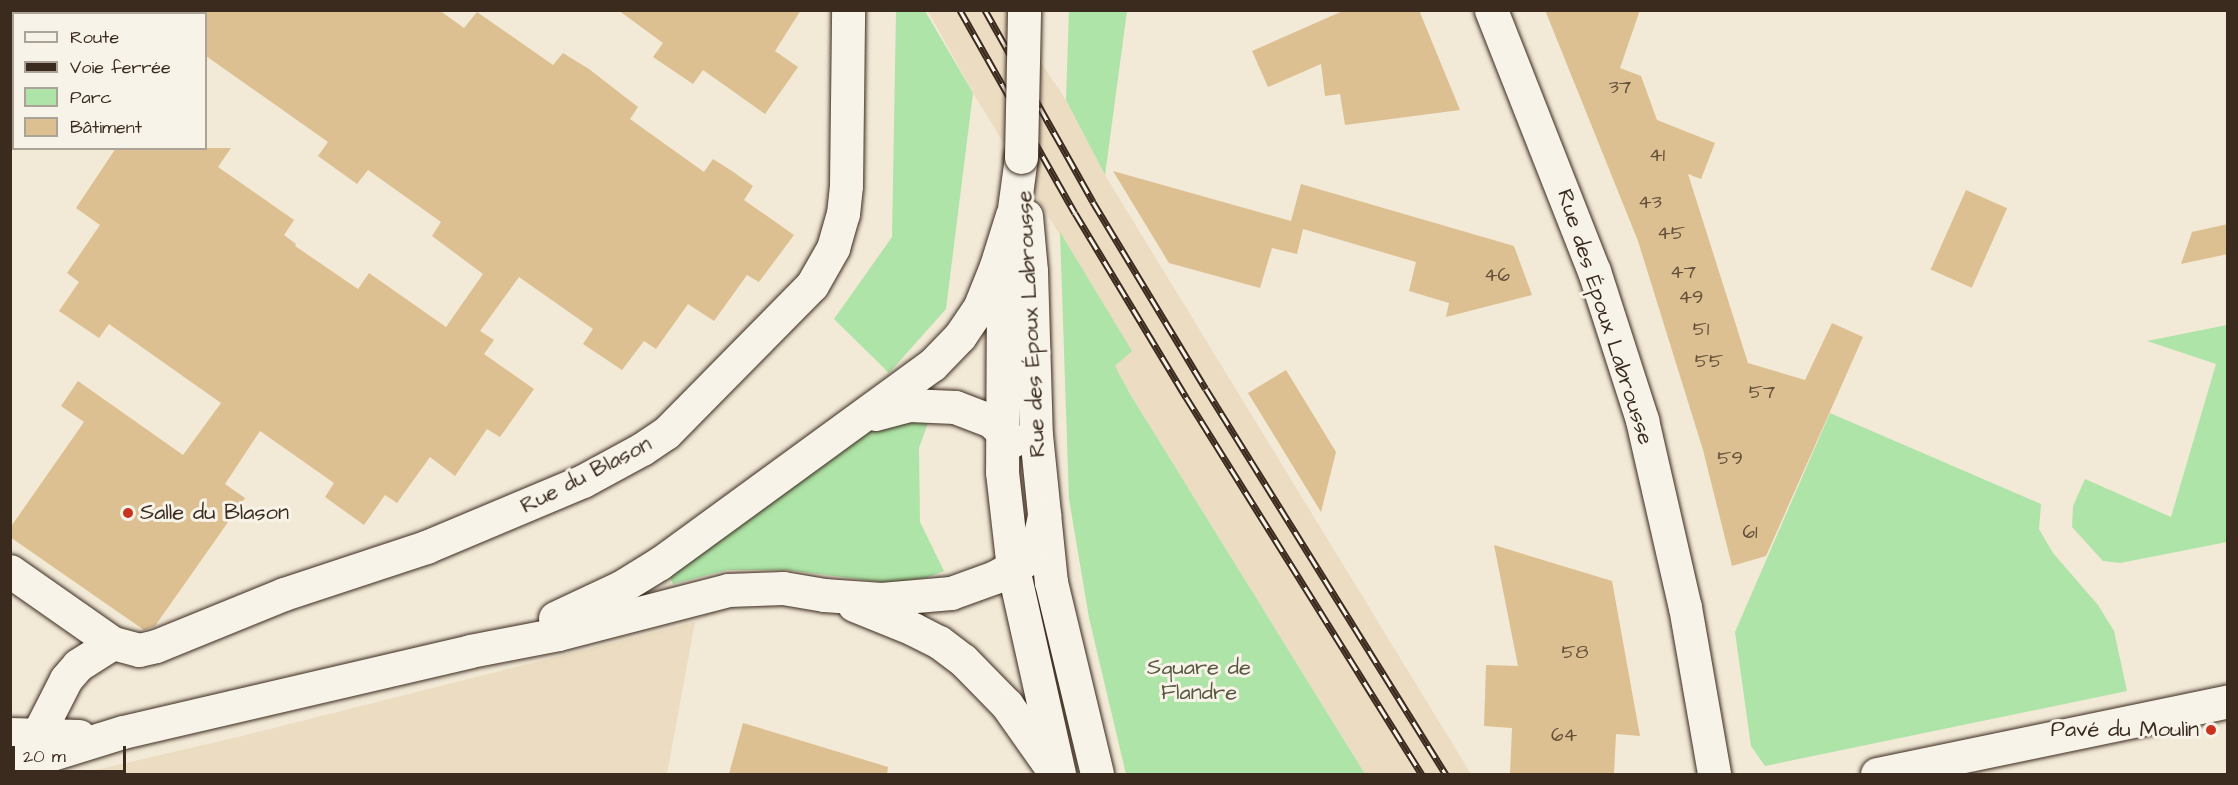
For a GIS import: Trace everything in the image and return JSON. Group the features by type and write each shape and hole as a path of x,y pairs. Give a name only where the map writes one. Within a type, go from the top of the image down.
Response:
{"main road":[{"name":"Rue du Blason","path":"10,571 113,643 140,650 156,646 284,594 426,547 583,481 642,449 666,433 812,285 833,248 843,214 846,185 848,10"},
{"name":"Rue des Époux Labrousse","path":"1023,10 1021,157 1031,271 1032,352 1042,503 1051,582 1097,774"},
{"name":"Rue des Époux Labrousse","path":"1491,10 1590,260 1642,420 1685,607 1714,774"},
{"name":"Rue des Époux Labrousse","path":"1021,157 1004,290 1000,428 1002,472 1013,568 1059,774"},
{"path":"470,651 565,613 642,575 932,365 960,336 988,289 1012,215"},
{"path":"10,767 123,732 470,651 525,642 728,590 783,588 824,595 881,599 951,593 1013,568 1024,561 1038,544 1042,503 1024,458 1000,428 968,411 930,404 890,408 854,423"},
{"path":"824,595 913,629 951,650 977,672 1007,705 1053,774"},
{"path":"24,735 78,665 113,643"},
{"path":"1877,774 2228,701"},
{"path":"24,735 123,732"}],"shaded area":[{"path":"928,11 1006,11 1066,100 1105,175 1471,774 1365,774 1130,394 1115,366 1131,351 973,93"},
{"path":"695,622 667,774 79,774 242,736"}],"green space":[{"path":"896,11 925,11 973,93 946,309 889,373 834,319 892,237"},
{"path":"1069,11 1127,11 1105,175 1066,100"},
{"name":"Square de Flandre","path":"1060,232 1132,351 1115,366 1130,394 1365,774 1126,774 1089,618 1069,499"},
{"path":"2227,325 2227,542 2120,563 2103,561 2072,527 2073,506 2085,479 2171,517 2216,364 2147,341"},
{"path":"1830,413 2041,504 2039,529 2053,553 2098,605 2114,631 2127,691 1765,766 1751,746 1735,632"},
{"path":"903,420 929,420 919,448 920,522 944,571 926,578 888,583 787,570 727,570 673,584 669,575 871,429"}],"building":[{"path":"206,10 439,10 464,28 477,12 553,65 563,53 589,69 638,107 630,119 704,172 713,159 732,171 753,186 744,200 794,235 759,282 747,275 714,321 688,304 656,349 644,341 622,370 583,344 593,329 519,277 480,331 494,340 484,354 534,389 500,437 487,429 455,476 430,457 397,503 385,495 364,525 325,497 334,483 260,431 225,484 245,498 155,626 144,630 10,537 10,528 84,422 61,406 78,381 183,455 221,403 109,324 99,338 59,311 79,282 67,273 100,225 76,208 115,150 231,148 218,167 294,220 284,235 296,244 295,246 358,289 369,273 446,327 483,274 432,236 441,222 368,170 357,184 318,156 328,142 207,57"},
{"path":"618,10 801,10 775,51 798,67 765,114 703,70 693,84 653,57 663,43"},
{"path":"1345,10 1419,10 1460,110 1345,125 1340,94 1325,96 1321,64 1268,87 1252,51"},
{"path":"1545,10 1640,10 1620,68 1641,76 1657,120 1715,143 1701,179 1688,174 1748,363 1805,380 1832,323 1863,337 1766,556 1732,566 1703,450 1638,241"},
{"path":"1113,171 1291,221 1301,184 1514,246 1532,295 1446,317 1449,303 1409,291 1416,262 1303,229 1297,254 1272,248 1260,288 1169,263"},
{"path":"1966,190 2007,208 1972,288 1931,269"},
{"path":"2228,224 2228,254 2181,264 2192,232"},
{"path":"1286,370 1336,452 1321,512 1248,393"},
{"path":"1494,545 1612,581 1640,736 1616,734 1614,774 1510,774 1512,728 1484,726 1486,665 1518,666"},
{"path":"743,723 888,767 887,774 729,774"}],"railway":[{"path":"960,10 1075,213 1186,397 1422,774"},
{"path":"985,10 1093,202 1206,389 1446,774"}],"place":[{"name":"Salle du Blason","path":"128,513"},
{"name":"Pavé du Moulin","path":"2211,730"}]}
